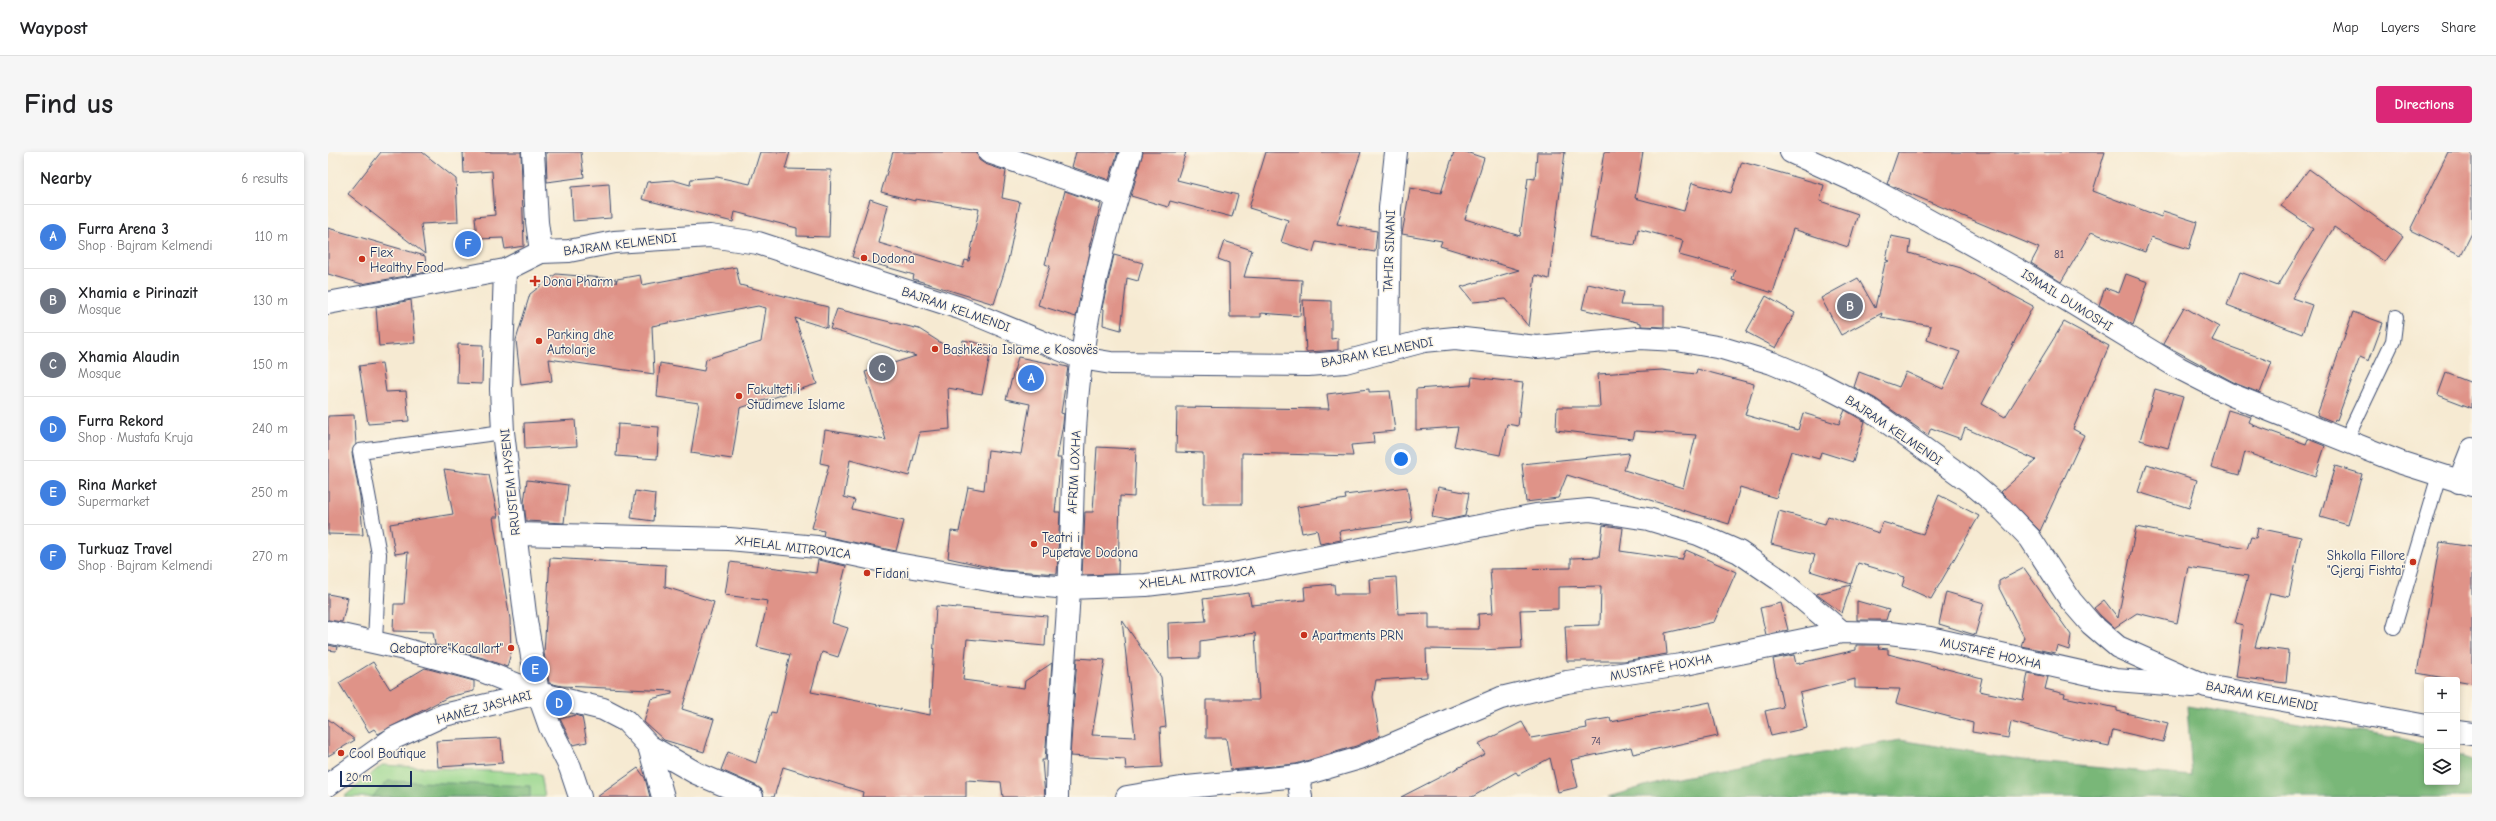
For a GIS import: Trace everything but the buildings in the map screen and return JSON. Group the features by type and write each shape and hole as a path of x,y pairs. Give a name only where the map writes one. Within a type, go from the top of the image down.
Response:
{"street":[{"path":"533,152 537,222 541,252"},
{"path":"989,152 1117,196"},
{"name":"AFRIM LOXHA","path":"1057,797 1057,757 1069,588 1073,480 1081,358 1100,261 1117,196 1131,152"},
{"name":"TAHIR SINANI","path":"1388,351 1390,208 1396,152"},
{"name":"ISMAIL DUMOSHI","path":"1804,154 1864,185 2018,270 2179,368 2232,395 2399,462 2457,481"},
{"name":"BAJRAM KELMENDI","path":"328,303 505,270 541,252 569,251 614,242 667,237 710,236 758,243 960,308 1081,358 1111,363 1308,365 1345,362 1424,341 1455,338 1537,347 1639,338 1677,340 1722,348 1772,363 1817,382 1868,409 1970,482 2003,510 2030,538 2071,601 2091,624 2118,647 2206,686 2424,725"},
{"name":"RRUSTEM HYSENI","path":"505,270 501,389 503,432 516,534 524,614 538,692 550,727 570,768 580,797"},
{"path":"2457,481 2472,449"},
{"name":"XHELAL MITROVICA","path":"516,534 729,539 817,547 897,564 1000,582 1069,588 1146,585 1228,575 1536,515 1589,510 1648,519 1698,534 1739,552 1780,580 1842,632"},
{"path":"328,632 375,642 480,670 538,692 603,709 626,721 649,746 696,773 752,797"},
{"name":"MUSTAFË HOXHA","path":"1127,797 1187,787 1300,787 1360,758 1501,698 1567,682 1680,665 1842,632 1889,633 1930,638 2116,680 2156,685 2206,686"},
{"name":"HAMËZ JASHARI","path":"328,785 394,738 444,715 538,692"},
{"path":"2460,732 2472,734"},
{"path":"649,746 662,797"}],"lane":[{"path":"2346,440 2393,341 2396,317"},
{"path":"375,642 378,554 360,450 503,432"},
{"path":"2394,627 2457,481"}],"green space":[{"path":"2187,706 2405,739 2424,745 2424,785 2460,785 2460,756 2472,760 2472,797 1608,797 1665,780 1900,740 2035,762 2192,776"},
{"path":"382,765 541,774 545,797 344,797"},
{"path":"388,781 530,786 530,797 372,797"}],"place":[{"name":"Turkuaz Travel","path":"468,244"},
{"name":"Dodona","path":"864,258"},
{"name":"Flex Healthy Food","path":"362,259"},
{"name":"Dona Pharm","path":"535,281"},
{"name":"Xhamia e Pirinazit","path":"1850,306"},
{"name":"Parking dhe Autolarje","path":"539,341"},
{"name":"Bashkësia Islame e Kosovës","path":"935,349"},
{"name":"Xhamia Alaudin","path":"882,368"},
{"name":"Furra Arena 3","path":"1031,378"},
{"name":"Fakulteti i Studimeve Islame","path":"739,396"},
{"name":"Teatri i Pupetave Dodona","path":"1034,544"},
{"name":"Shkolla Fillore \"Gjergj Fishta\"","path":"2413,562"},
{"name":"Fidani","path":"867,573"},
{"name":"Apartments PRN","path":"1304,635"},
{"name":"Qebaptore\"Kacallart\"","path":"511,648"},
{"name":"Rina Market","path":"535,669"},
{"name":"Furra Rekord","path":"559,703"},
{"name":"Cool Boutique","path":"341,753"}]}
